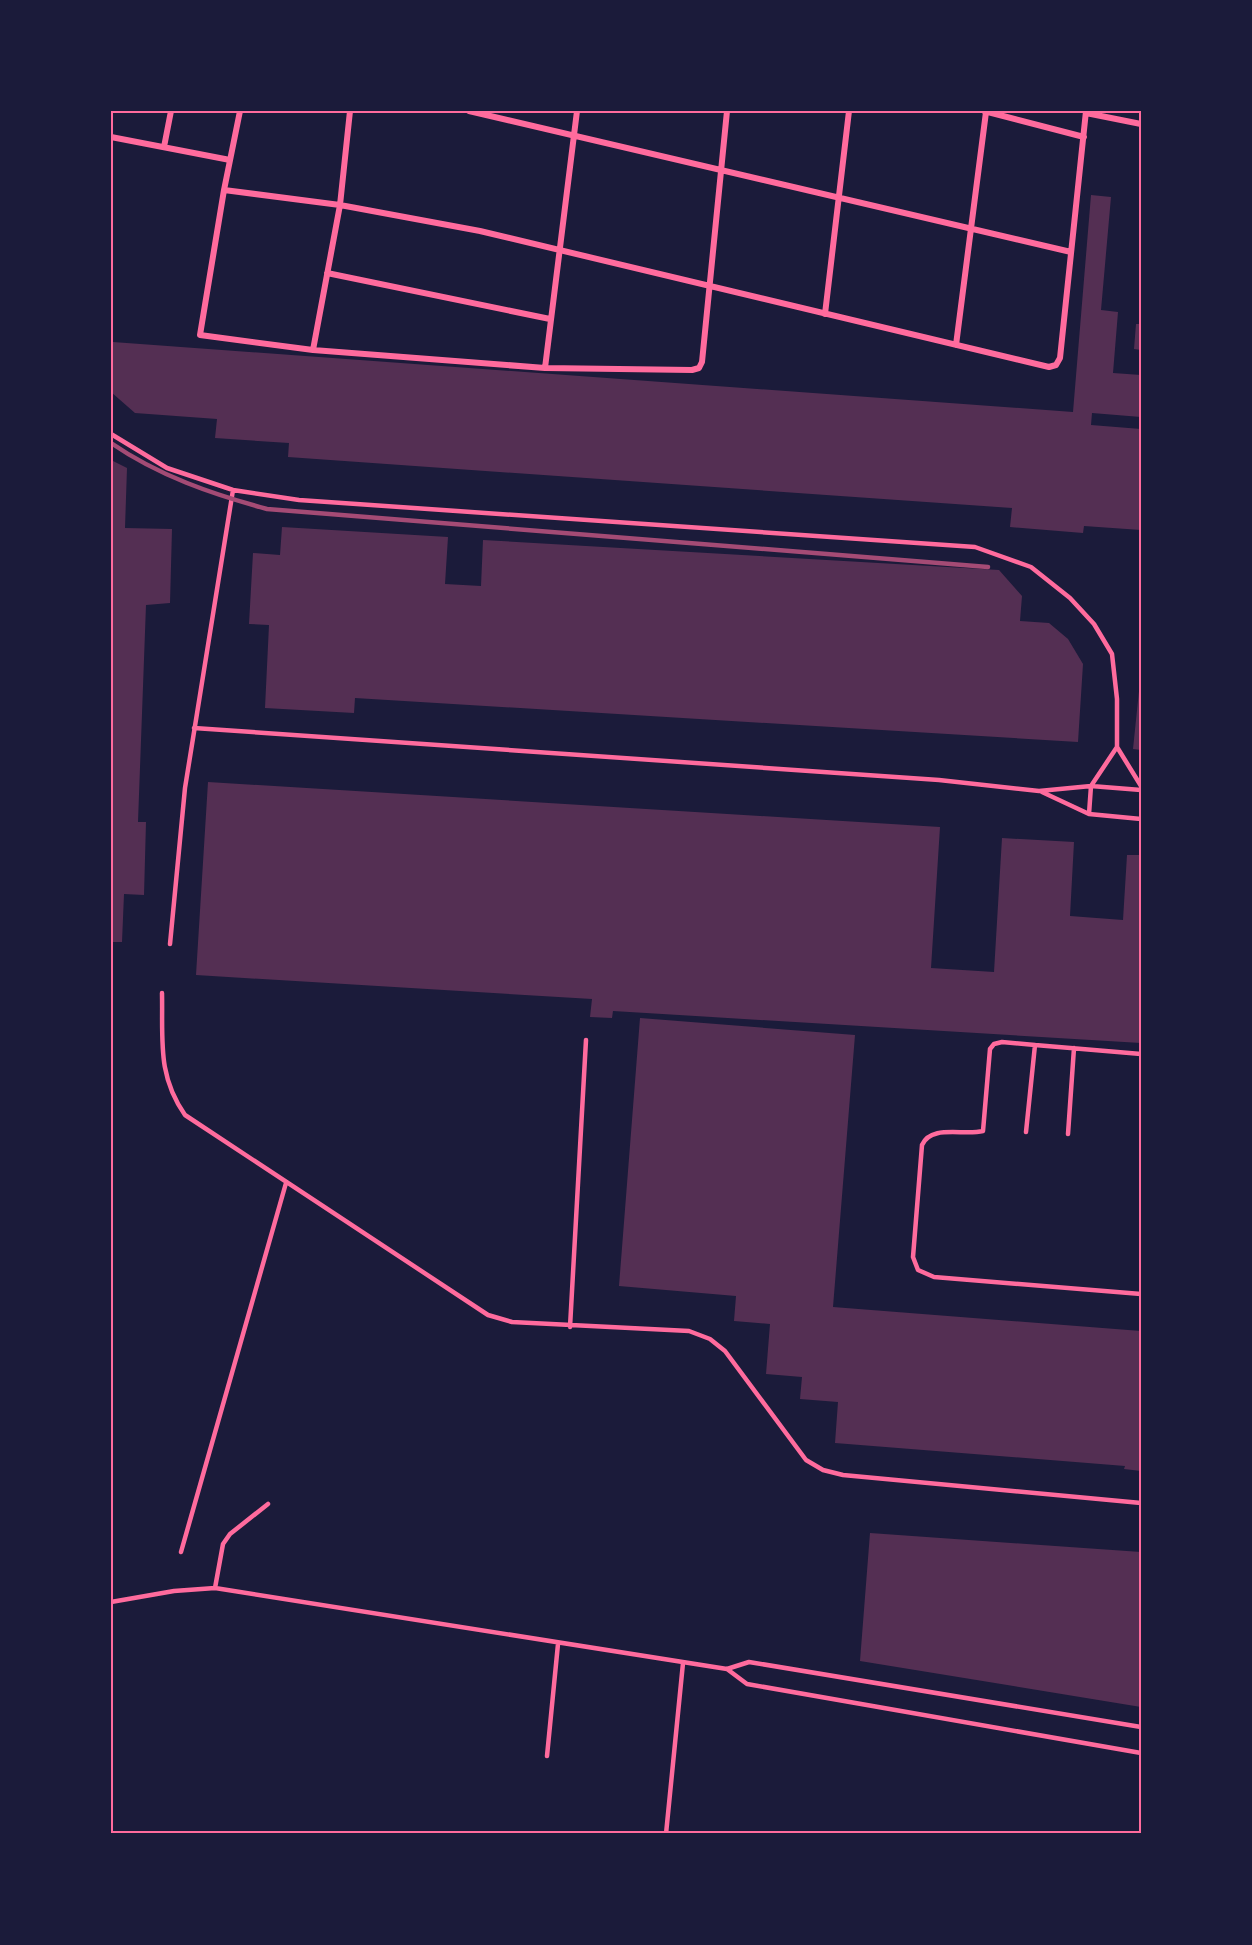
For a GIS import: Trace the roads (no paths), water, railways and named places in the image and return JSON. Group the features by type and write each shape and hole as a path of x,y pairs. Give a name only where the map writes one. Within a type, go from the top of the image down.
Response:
{"street":[{"path":"164,147 171,111"},
{"path":"240,111 224,190 200,336 313,350 545,368 699,368 702,362 728,111"},
{"path":"313,350 340,205 350,111"},
{"path":"469,111 1071,252"},
{"path":"545,368 558,249 577,111"},
{"path":"825,314 849,111"},
{"path":"956,345 985,111 1084,137"},
{"path":"224,190 340,205 480,231 1049,367 1056,365 1060,358 1086,112 1141,124"},
{"path":"111,137 230,160"},
{"path":"327,273 550,319"}],"lane":[{"path":"111,435 167,468 233,490 299,500 975,547 1031,567 1070,598 1094,624 1112,654 1117,699 1117,747 1141,788"},
{"path":"170,944 194,728 233,490"},
{"path":"194,728 927,779 1039,790 1091,786 1141,788"},
{"path":"1089,814 1091,786 1117,747"},
{"path":"1039,790 1089,814 1141,819"},
{"path":"162,993 164,1074 172,1097 185,1115 488,1315 512,1322 570,1327 689,1331 710,1339 725,1351 806,1460 822,1470 843,1475 1141,1503"},
{"path":"570,1327 586,1040"},
{"path":"1141,1054 1035,1044 1002,1042 994,1044 990,1049 983,1131 973,1134 934,1133 926,1137 922,1145 913,1257 918,1270 934,1277 1141,1294"},
{"path":"1026,1132 1035,1044"},
{"path":"1068,1134 1074,1048"},
{"path":"181,1552 286,1183"},
{"path":"215,1588 223,1544 230,1534 268,1504"},
{"path":"111,1602 174,1591 215,1588 683,1663 727,1669 749,1662 1141,1727"},
{"path":"547,1756 558,1644"},
{"path":"666,1834 683,1663"},
{"path":"727,1669 747,1684 1141,1753"}],"railway":[{"path":"111,443 129,455 186,483 267,509 988,567"}]}
